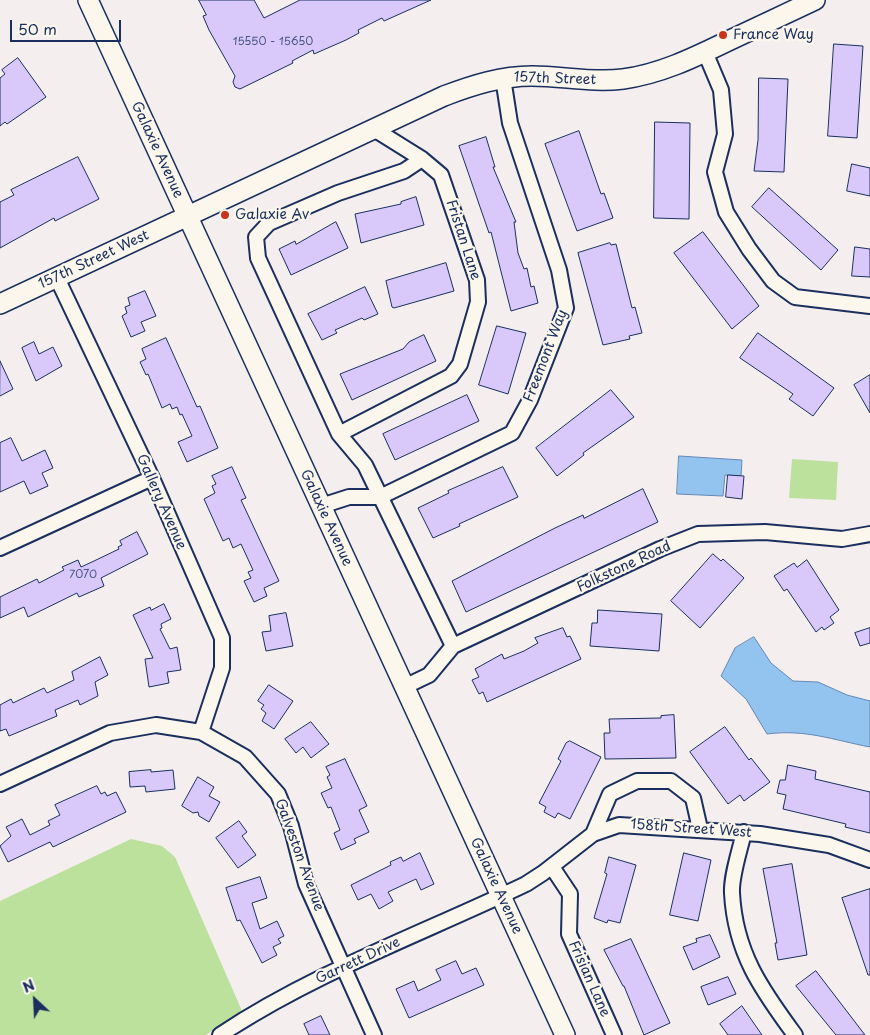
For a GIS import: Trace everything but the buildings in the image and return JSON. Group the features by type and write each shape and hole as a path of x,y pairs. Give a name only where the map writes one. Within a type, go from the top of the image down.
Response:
{"street":[{"name":"Galaxie Avenue","path":"88,0 565,1035"},
{"name":"157th Street","path":"187,216 444,96 474,84 503,78 534,76 593,81 623,79 655,73 705,52 815,0"},
{"path":"705,52 721,90 722,99 724,134 715,172 726,212 749,249 773,281 795,297 870,306"},
{"name":"Freemont Way","path":"321,506 349,497 380,497 512,433 530,400 566,308 559,270 510,123 503,78"},
{"name":"Fristan Lane","path":"339,434 451,376 460,364 478,302 477,280 441,175 422,158 374,129"},
{"path":"422,158 404,170 338,192 269,223 256,237 258,258 339,434 365,465 453,646"},
{"name":"157th Street West","path":"0,304 187,216"},
{"name":"Gallery Avenue","path":"57,278 152,478 222,638 222,668 201,732"},
{"path":"0,548 152,478"},
{"name":"Folkstone Road","path":"404,687 429,675 453,646 660,549 698,534 765,532 842,539 870,534"},
{"path":"0,784 110,733 156,725 201,732"},
{"name":"Galveston Avenue","path":"201,732 245,757 278,794 292,826 306,884 374,1035"},
{"path":"594,834 610,794 638,781 671,782 693,798 700,829"},
{"name":"158th Street West","path":"500,896 526,884 552,867 594,834 619,825 744,832 829,846 870,860"},
{"path":"744,832 732,892 742,950 766,996 795,1035"},
{"name":"Frisian Lane","path":"552,867 570,894 569,934 614,1035"},
{"name":"Garrett Drive","path":"220,1035 249,1016 344,967 500,896"}],"green space":[{"path":"792,459 838,462 836,500 789,498"},
{"path":"131,839 162,846 175,857 242,1011 206,1035 0,1035 0,901"}],"water":[{"path":"679,456 742,460 741,476 725,475 723,496 677,494"},
{"path":"754,637 771,663 793,681 818,682 847,695 870,701 870,747 807,734 767,734 746,699 721,676 735,648"}],"place":[{"name":"France Way","path":"723,35"},
{"name":"Galaxie Av","path":"225,215"}]}
